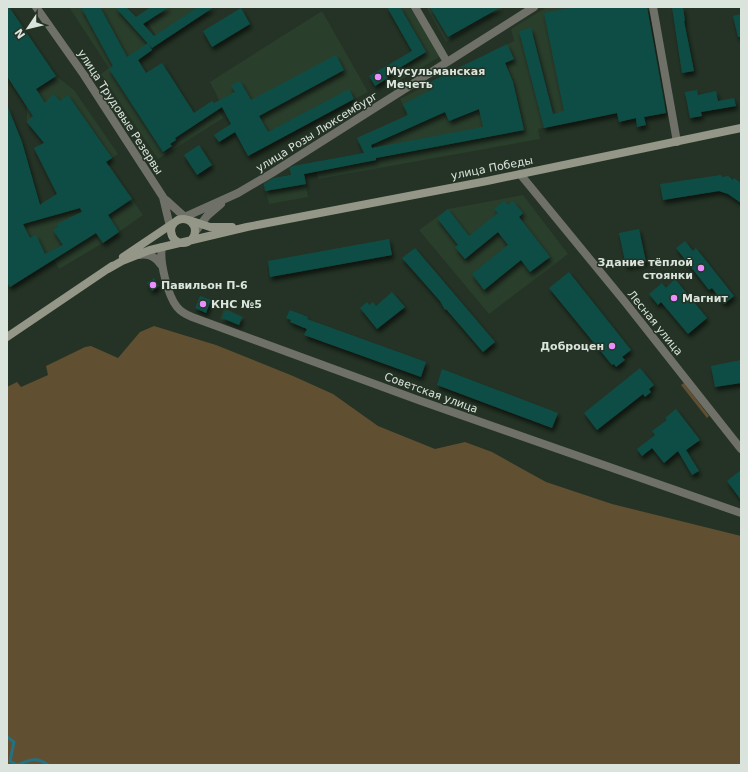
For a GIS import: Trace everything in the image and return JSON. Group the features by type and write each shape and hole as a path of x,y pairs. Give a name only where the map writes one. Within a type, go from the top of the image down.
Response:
{"street":[{"name":"улица Трудовые Резервы","path":"36,7 84,74 163,197 172,235"},
{"path":"415,7 447,62"},
{"name":"улица Розы Люксембург","path":"7,337 170,225 238,193 534,7"},
{"path":"653,7 677,142"},
{"name":"улица Победы","path":"185,243 247,227 520,174 741,128"},
{"name":"Лесная улица","path":"520,174 630,308 741,449"},
{"path":"183,219 171,229 175,240 185,243 192,239 195,232 211,212 238,193"},
{"path":"163,197 183,219 195,227 195,232"},
{"name":"улица Победы","path":"183,219 217,227 247,227"},
{"name":"улица Розы Люксембург","path":"108,269 136,255 162,247 185,243"},
{"name":"Советская улица","path":"162,247 160,253 163,268 175,304 182,312 192,317 421,401 741,513"},
{"path":"136,255 145,254 153,256 163,268"}],"shaded area":[{"path":"7,7 9,7 56,76 74,90 118,154 106,162 60,108 35,133 27,122 27,107 7,76"},
{"path":"69,7 126,7 153,35 151,42 155,49 138,60 179,123 212,101 223,118 158,159 101,74 109,68"},
{"path":"151,7 214,7 160,42 142,13"},
{"path":"387,7 410,7 441,56 392,85 382,69 412,51"},
{"path":"426,7 505,7 446,42"},
{"path":"547,7 647,7 666,104 538,129 540,139 318,179 315,163 374,151 372,139 359,144 357,138 406,116 406,112 400,99 514,41 511,29"},
{"path":"322,11 368,92 248,156 210,82"},
{"path":"17,130 40,204 57,194 34,148 40,145 92,179 109,165 143,215 103,243 59,269 54,260 7,288 7,134"},
{"path":"302,165 308,197 269,204 263,180 291,175 289,167"},
{"path":"523,195 568,254 489,314 419,230 448,209"},
{"path":"224,308 244,317 240,327 220,319"},
{"path":"154,326 216,345 293,376 333,394 378,426 435,449 465,442 492,452 546,482 612,504 741,536 741,765 7,765 7,387 17,382 21,387 48,375 46,366 85,347 91,346 118,358 140,332"},
{"path":"684,383 709,416 707,418 681,385"}],"building":[{"path":"7,7 9,7 56,76 36,89 45,103 54,94 60,101 68,95 112,158 106,162 132,199 108,215 119,232 103,243 96,233 10,287 7,282 7,105 22,142 40,205 57,194 34,148 44,143 27,122 33,116 7,76","holes":["80,208 82,212 57,224 58,227 53,230 63,245 45,254 36,235 30,238 23,224"]},
{"path":"81,7 100,7 127,57 148,43 152,50 138,60 146,73 162,63 194,113 212,101 214,103 235,92 231,85 240,81 251,100 336,55 344,70 259,116 268,132 349,89 354,99 248,156 235,132 219,142 214,135 231,124 222,107 175,138 176,140 170,144 172,146 163,152 109,69 113,66"},
{"path":"115,7 126,7 136,17 151,7 169,7 143,24 154,36 198,7 214,7 152,48"},
{"path":"387,7 400,7 426,52 386,76 388,78 375,86 369,76 412,51"},
{"path":"430,7 501,7 448,37"},
{"path":"574,7 647,7 666,113 644,117 646,125 637,127 636,118 619,122 617,113 544,128 519,31 531,28 553,114 564,111 544,13"},
{"path":"672,7 683,7 684,21 694,71 682,73"},
{"path":"241,8 250,24 212,47 203,31"},
{"path":"741,14 741,37 738,37 733,16"},
{"path":"507,44 514,59 505,63 513,82 524,130 376,158 376,160 304,174 306,184 265,191 264,184 274,178 291,175 290,168 293,166 364,153 357,138 408,115 403,104 431,90 428,83","holes":["479,109 483,127 372,148 371,145 445,112 449,121"]},
{"path":"697,90 698,95 716,91 718,101 734,98 736,106 701,112 702,116 690,118 685,92"},
{"path":"199,145 212,165 197,175 184,155"},
{"path":"721,175 722,177 728,176 733,180 734,178 741,183 741,203 728,194 719,191 663,200 660,184"},
{"path":"504,201 508,205 513,201 523,213 519,217 550,257 530,272 521,260 484,290 472,274 508,245 498,232 465,259 455,247 458,245 437,218 448,209 469,236 498,213 494,209"},
{"path":"639,229 646,262 626,266 619,233"},
{"path":"389,239 392,255 270,277 268,261"},
{"name":"Здание тёплой стоянки","path":"685,241 693,251 696,248 734,296 724,304 712,288 709,290 676,248"},
{"path":"415,248 495,342 483,352 446,309 445,310 440,301 402,258"},
{"path":"569,272 631,350 622,357 625,360 616,367 614,364 612,365 549,288"},
{"name":"Павильон П-6","path":"154,278 159,286 152,291 147,283"},
{"path":"675,279 707,318 688,334 661,302 658,305 649,294 662,283 666,288"},
{"path":"392,292 405,307 377,329 360,308 367,302 369,305 373,302 376,306"},
{"name":"КНС №5","path":"200,296 211,300 206,313 195,308"},
{"path":"226,310 242,317 239,325 222,318"},
{"path":"290,310 308,317 307,319 426,362 421,377 304,335 307,329 290,322 291,320 286,318"},
{"path":"741,360 741,383 715,387 711,366"},
{"path":"640,368 654,385 649,389 651,392 645,397 643,394 597,430 584,413"},
{"path":"442,369 558,413 552,428 437,385"},
{"path":"676,409 700,440 686,450 699,471 692,475 678,451 664,463 652,448 642,456 637,449 655,435 652,431 667,420 665,418"},
{"path":"741,470 741,500 727,481"}],"waterway":[{"path":"7,737 14,742 10,761 17,765 29,760 40,760 48,765"}],"place":[{"name":"Мусульманская Мечеть","path":"378,77"},
{"name":"Здание тёплой стоянки","path":"701,268"},
{"name":"Павильон П-6","path":"153,285"},
{"name":"Магнит","path":"674,298"},
{"name":"КНС №5","path":"203,304"},
{"name":"Доброцен","path":"612,346"}]}
